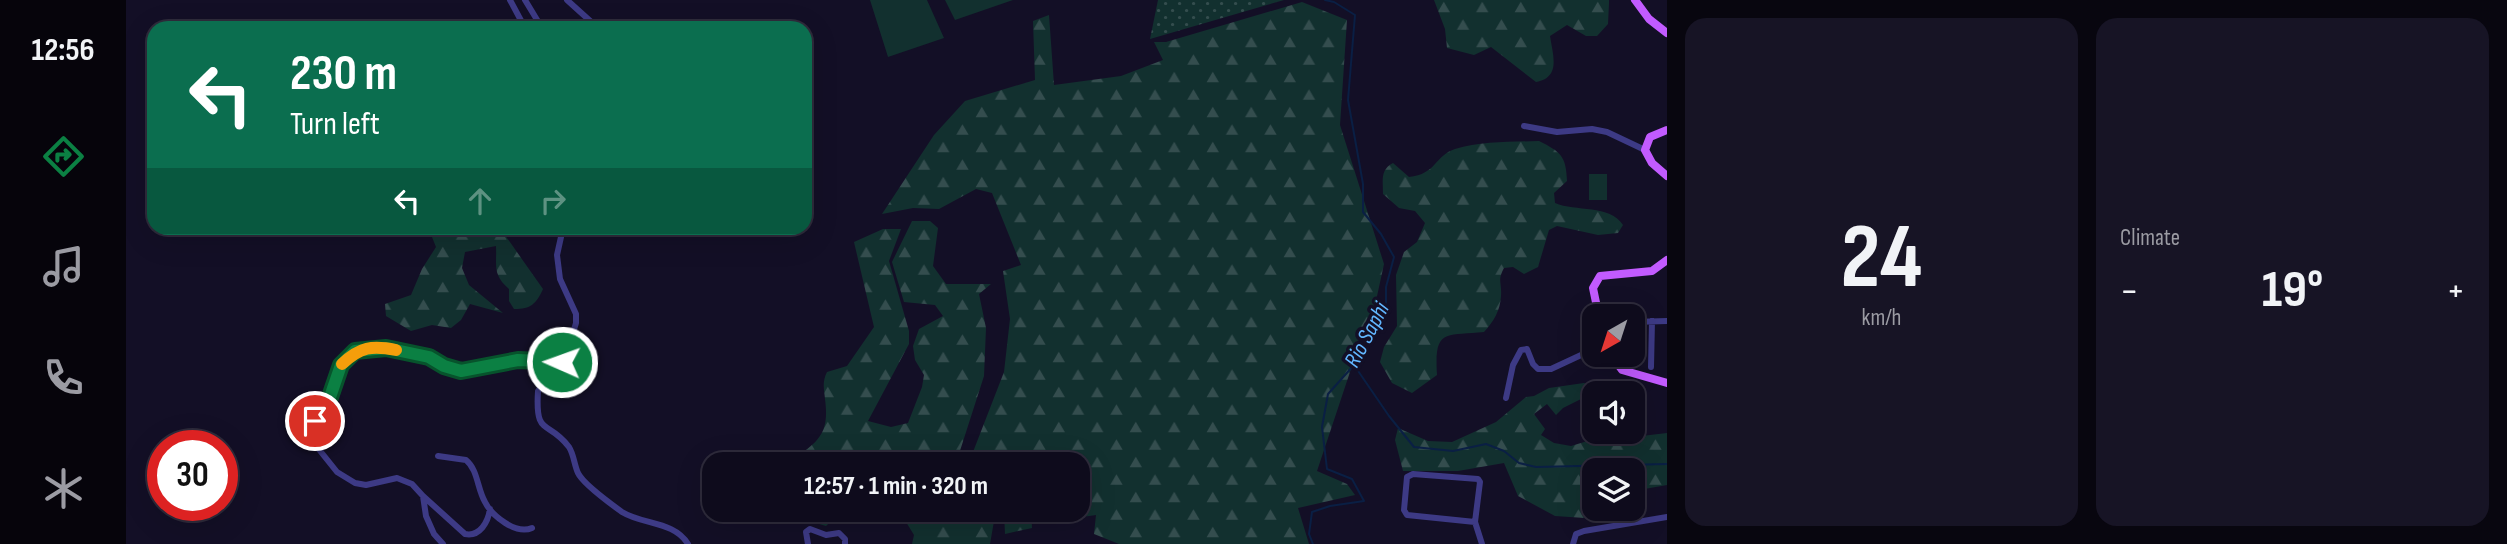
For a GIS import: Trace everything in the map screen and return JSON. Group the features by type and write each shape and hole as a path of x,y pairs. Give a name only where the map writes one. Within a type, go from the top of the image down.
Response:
{"main road":[{"path":"1635,0 1649,19 1667,33"},
{"path":"1667,130 1650,138 1645,150 1652,163 1667,176"},
{"path":"1596,304 1593,288 1600,276 1652,271 1667,260"},
{"path":"1621,368 1667,383"}],"street":[{"path":"510,0 521,21"},
{"path":"525,0 538,21"},
{"path":"567,0 590,21"},
{"path":"1524,126 1557,132 1592,129 1607,132 1645,150"},
{"path":"561,235 557,255 565,294 576,314 576,323 568,352 538,391 539,421 568,446 583,480 623,512 674,530 683,536 688,544"},
{"path":"1645,321 1667,321"},
{"path":"1651,367 1652,321"},
{"path":"490,509 481,529 474,535 465,534 412,484 397,478 366,485 355,483 328,463 317,447 315,421 328,403 341,365 355,351 386,348 429,357 444,366 461,371 518,360 562,362"},
{"path":"1506,398 1513,365 1521,350 1527,349 1538,369 1551,369 1582,355"},
{"path":"438,456 461,458 470,463 490,509 517,529 523,531 532,528"},
{"path":"1475,522 1407,515 1404,510 1407,477 1413,474 1478,479 1480,482 1475,522 1482,544"},
{"path":"423,496 426,516 434,534 443,544"},
{"path":"1573,544 1576,534 1584,531 1667,517"},
{"path":"808,544 806,532 810,529 826,535 839,533 845,544"}],"green space":[{"path":"870,0 927,0 944,38 888,57"},
{"path":"945,0 1013,0 955,20"},
{"path":"1158,0 1284,0 1150,39"},
{"path":"1434,0 1609,0 1608,24 1597,36 1586,36 1567,25 1550,36 1554,65 1549,76 1536,82 1491,47 1474,55 1447,48 1445,29"},
{"path":"1302,2 1347,20 1340,125 1384,264 1374,310 1364,330 1317,471 1347,484 1355,495 1298,508 1309,544 1119,544 1094,534 1096,515 1090,516 1090,452 973,452 1004,372 1010,319 1003,271 1021,265 992,193 976,189 939,209 913,208 882,214 934,135 965,101 1035,80 1033,21 1049,15 1054,85 1121,76 1163,60 1154,42 1166,42"},
{"path":"1539,141 1553,148 1564,160 1567,181 1554,193 1555,203 1601,211 1617,218 1623,225 1618,233 1598,235 1557,226 1549,230 1538,267 1524,274 1513,267 1504,268 1500,279 1499,306 1494,320 1484,332 1445,337 1438,349 1437,375 1412,393 1392,383 1380,362 1384,347 1397,326 1396,275 1404,252 1417,242 1425,223 1415,211 1399,208 1383,194 1383,176 1386,169 1393,163 1409,177 1425,172 1448,152 1465,146"},
{"path":"1589,174 1607,174 1607,200 1589,200"},
{"path":"912,221 930,221 938,228 933,266 946,284 991,284 979,294 986,328 984,376 960,452 802,452 822,433 826,418 824,379 827,372 847,366 874,327 854,242 883,229 901,229 889,261 909,331 909,344 868,421 891,427 908,423 924,375 915,360 913,346 919,329 943,316 935,305 904,302 892,262"},
{"path":"505,235 543,289 532,305 514,309 509,301 509,289 498,274 496,246 465,252 462,268 469,285 503,313 470,304 461,320 451,328 432,325 411,331 386,316 385,304 411,295 422,269 436,247 432,237"},
{"path":"1582,383 1582,398 1563,408 1556,415 1547,404 1534,414 1545,429 1541,435 1554,443 1571,446 1582,443 1645,444 1645,436 1667,433 1667,485 1645,489 1645,458 1582,458 1582,518 1555,516 1518,496 1504,463 1458,471 1403,471 1395,440 1398,428 1428,441 1452,442 1496,422 1526,397 1549,388"},
{"path":"816,522 830,522 826,526"},
{"path":"906,522 994,522 990,544 912,544 914,535"},
{"path":"1004,522 1032,522 1032,528 1005,534"}],"waterway":[{"name":"Rio Saphi","path":"1313,544 1309,534 1312,512 1330,506 1364,501 1352,479 1327,469 1322,427 1328,394 1354,365 1372,336 1386,305 1386,287 1394,257 1381,234 1363,212 1363,184 1348,100 1355,15 1334,2 1325,0"},
{"path":"1354,365 1414,447 1453,451 1486,444 1504,451 1519,463 1536,467 1667,464"}],"slow traffic":[{"path":"342,364 355,351 370,348 396,350"}],"route":[{"path":"315,421 328,403 341,365 355,351 386,348 429,357 444,366 461,371 518,360 562,362"}]}
